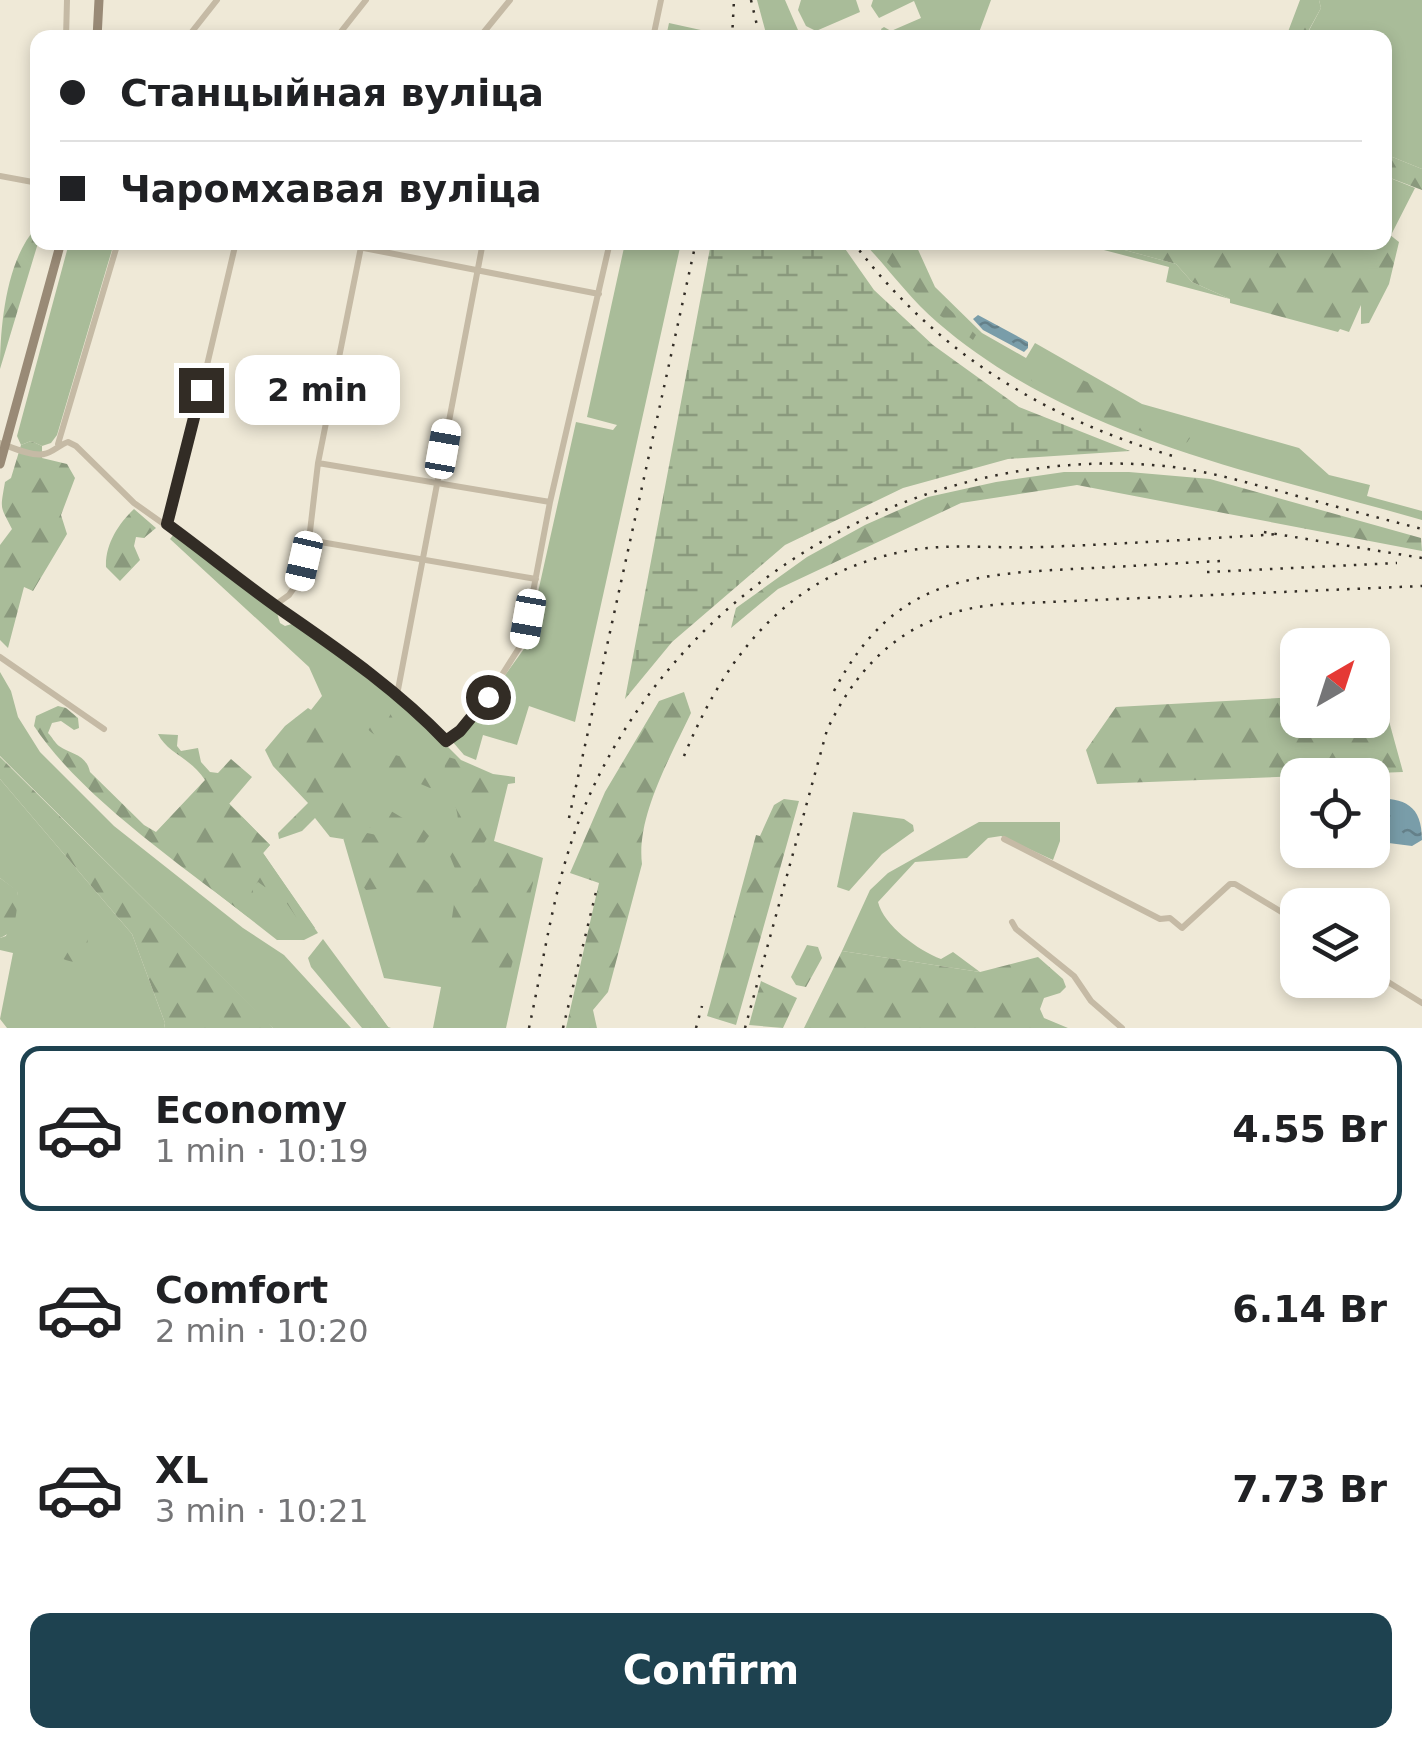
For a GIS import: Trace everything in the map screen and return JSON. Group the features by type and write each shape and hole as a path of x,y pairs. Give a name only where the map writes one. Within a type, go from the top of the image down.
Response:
{"main road":[{"path":"97,30 98,0"},
{"path":"0,464 59,250"}],"street":[{"path":"66,30 67,0"},
{"path":"193,30 217,0"},
{"path":"342,30 366,0"},
{"path":"486,30 510,0"},
{"path":"655,30 661,0"},
{"path":"0,176 30,182"},
{"path":"58,445 116,250"},
{"path":"167,524 234,250"},
{"path":"275,604 289,596 298,582 360,250"},
{"path":"382,250 599,294"},
{"path":"397,694 481,250"},
{"path":"3,444 39,454 47,454 68,442 76,446 134,504 336,646 397,694 446,741 460,731 488,697 524,640 550,502 608,250"},
{"path":"318,463 550,502"},
{"path":"308,540 536,579"},
{"path":"0,657 104,729"},
{"path":"1004,839 1160,919 1170,918 1182,928 1230,884 1280,911"},
{"path":"1012,922 1074,976 1090,1001 1122,1028"},
{"path":"1390,984 1422,1004"}],"green space":[{"path":"757,0 785,0 798,30 765,30"},
{"path":"801,0 856,0 860,12 814,30 806,26 798,10"},
{"path":"873,0 991,0 980,30 893,30 921,18 914,1 879,18 871,6"},
{"path":"1300,0 1319,0 1321,8 1309,30 1289,30"},
{"path":"1319,0 1422,0 1422,169 1392,157 1392,30 1309,30 1321,8"},
{"path":"669,23 701,30 668,30"},
{"path":"1392,157 1422,169 1422,190 1392,179"},
{"path":"1392,179 1415,188 1392,233"},
{"path":"30,236 30,250 36,250 0,369 3,314 11,276"},
{"path":"1392,236 1399,242 1389,284 1369,323 1361,324 1361,305 1349,332 1230,303 1230,299 1192,282 1176,264 1125,250 1392,250"},
{"path":"67,250 112,250 57,435 42,446 31,441 21,445 17,436"},
{"path":"623,250 679,250 575,722 529,706 517,745 483,735 476,760 464,755 452,741 465,731 526,646 576,422 613,430 617,425 587,417"},
{"path":"710,250 846,250 874,290 933,345 1019,407 1130,451 1008,459 903,488 785,545 672,642 625,699"},
{"path":"870,250 918,250 935,287 982,333 1026,358 1035,343 1142,404 1299,448 1329,475 1370,485 1367,496 1422,511 1422,520 1231,467 1106,423 1046,395 990,362 918,303"},
{"path":"876,250 903,253 940,300 976,335 973,340 930,308"},
{"path":"1104,250 1125,250 1176,264 1192,282 1230,299 1166,282 1169,267"},
{"path":"1037,371 1069,384 1080,379 1088,382 1135,409 1172,423 1190,438 1186,444 1083,410 1031,380"},
{"path":"31,441 42,446 42,458 67,464 75,478 61,515 67,534 33,591 24,587 8,648 0,640 0,545 12,529 3,511 2,498 21,445"},
{"path":"1064,472 1129,472 1210,479 1421,538 1422,551 1077,485 961,503 778,589 731,628 736,608 807,557 865,525 928,497"},
{"path":"134,509 156,528 144,538 136,537 134,546 140,560 120,581 106,567 108,551 118,528"},
{"path":"174,534 277,613 280,623 295,623 419,718 461,760 493,774 515,777 515,783 508,784 494,841 543,858 506,1028 433,1028 441,987 384,978 334,807 300,724 322,696 309,667 170,539"},
{"path":"0,672 11,691 18,717 40,752 114,826 243,928 284,955 351,1028 273,1028 0,756"},
{"path":"684,692 691,713 665,767 644,826 642,864 608,992 593,1010 597,1028 566,1028 599,883 570,873 605,792 659,701"},
{"path":"1280,698 1280,738 1390,738 1390,725 1403,772 1390,773 1390,758 1280,758 1280,777 1097,784 1086,750 1116,707"},
{"path":"368,700 390,713 394,723 391,736 382,739 365,726 360,706"},
{"path":"58,706 78,718 79,728 74,730 61,721 52,723 48,733 59,746 82,758 90,772 156,832 205,780 158,734 178,735 177,746 181,751 198,748 201,762 210,772 218,773 231,759 252,777 229,804 270,845 263,853 315,928 303,927 277,889 258,882 252,887 254,897 248,917 104,803 77,778 34,726 36,716"},
{"path":"308,708 344,739 352,760 358,807 376,812 379,824 372,828 352,827 343,839 330,837 315,818 302,831 279,839 278,833 308,803 273,766 265,750 285,726"},
{"path":"395,755 420,768 431,766 437,785 430,788 409,779 401,781 387,766"},
{"path":"0,757 273,1028 164,1028 132,934 0,779"},
{"path":"448,757 455,759 468,780 474,782 480,776 500,781 503,792 498,816 487,839 466,869 456,871 449,854 458,822 446,780"},
{"path":"0,779 132,934 164,1028 7,1028 0,1019 13,953 0,950 0,938 6,936 18,892 0,878"},
{"path":"206,780 270,845 263,853 318,933 304,940 277,940 149,840"},
{"path":"784,799 799,801 736,1025 707,1016 756,835 760,836 774,805"},
{"path":"391,811 418,823 429,836 420,849 402,842 398,826 384,819"},
{"path":"853,812 904,819 913,825 914,831 882,854 849,891 837,887"},
{"path":"979,822 1060,822 1060,841 1053,860 1001,836 988,838 967,858 915,862 878,902 887,920 922,950 941,959 953,952 980,972 842,951 870,890 888,873"},
{"path":"367,833 389,842 440,891 444,911 434,916 398,887 366,890 360,882 358,843"},
{"path":"500,848 526,865 533,883 497,1022 494,1028 487,1028 486,1014 499,980 496,973 480,968 473,957 457,958 448,944 454,904 477,885 490,856"},
{"path":"0,878 18,891 14,925 0,938"},
{"path":"67,921 76,921 88,931 87,953 78,962 61,958 50,939 49,933"},
{"path":"323,939 391,1028 362,1028 311,967 308,958"},
{"path":"807,945 818,947 822,958 806,987 796,985 791,977"},
{"path":"842,951 980,972 1038,957 1063,979 1066,987 1044,998 1040,1009 1044,1018 1068,1028 804,1028"},
{"path":"761,981 797,998 783,1028 749,1025"},
{"path":"372,1005 387,1028 364,1028 356,1012"}],"water":[{"path":"978,315 1028,342 1028,348 1024,352 983,330 973,319"},
{"path":"1390,800 1410,806 1419,819 1422,840 1412,846 1390,843"}],"railway":[{"path":"732,30 734,0"},
{"path":"751,0 758,30"},
{"path":"569,818 694,250"},
{"path":"860,250 920,317 997,377 1082,423 1176,457"},
{"path":"529,1028 558,889 574,834 626,727 681,656 745,594 819,543 899,504 985,478 1073,465 1194,470 1422,529"},
{"path":"1264,532 1422,558"},
{"path":"684,756 721,682 770,621 799,596 870,560 944,547 1042,547 1279,534"},
{"path":"834,691 858,653 883,624 911,603 941,588 1010,573 1222,561"},
{"path":"1207,572 1397,563"},
{"path":"745,1028 827,730 857,679 896,641 943,616 1002,604 1422,586"},
{"path":"563,1028 596,892"},
{"path":"696,1028 702,1006"}],"route":[{"path":"201,390 167,524 286,614 336,646 421,715 446,741 460,731 488,697"}]}
